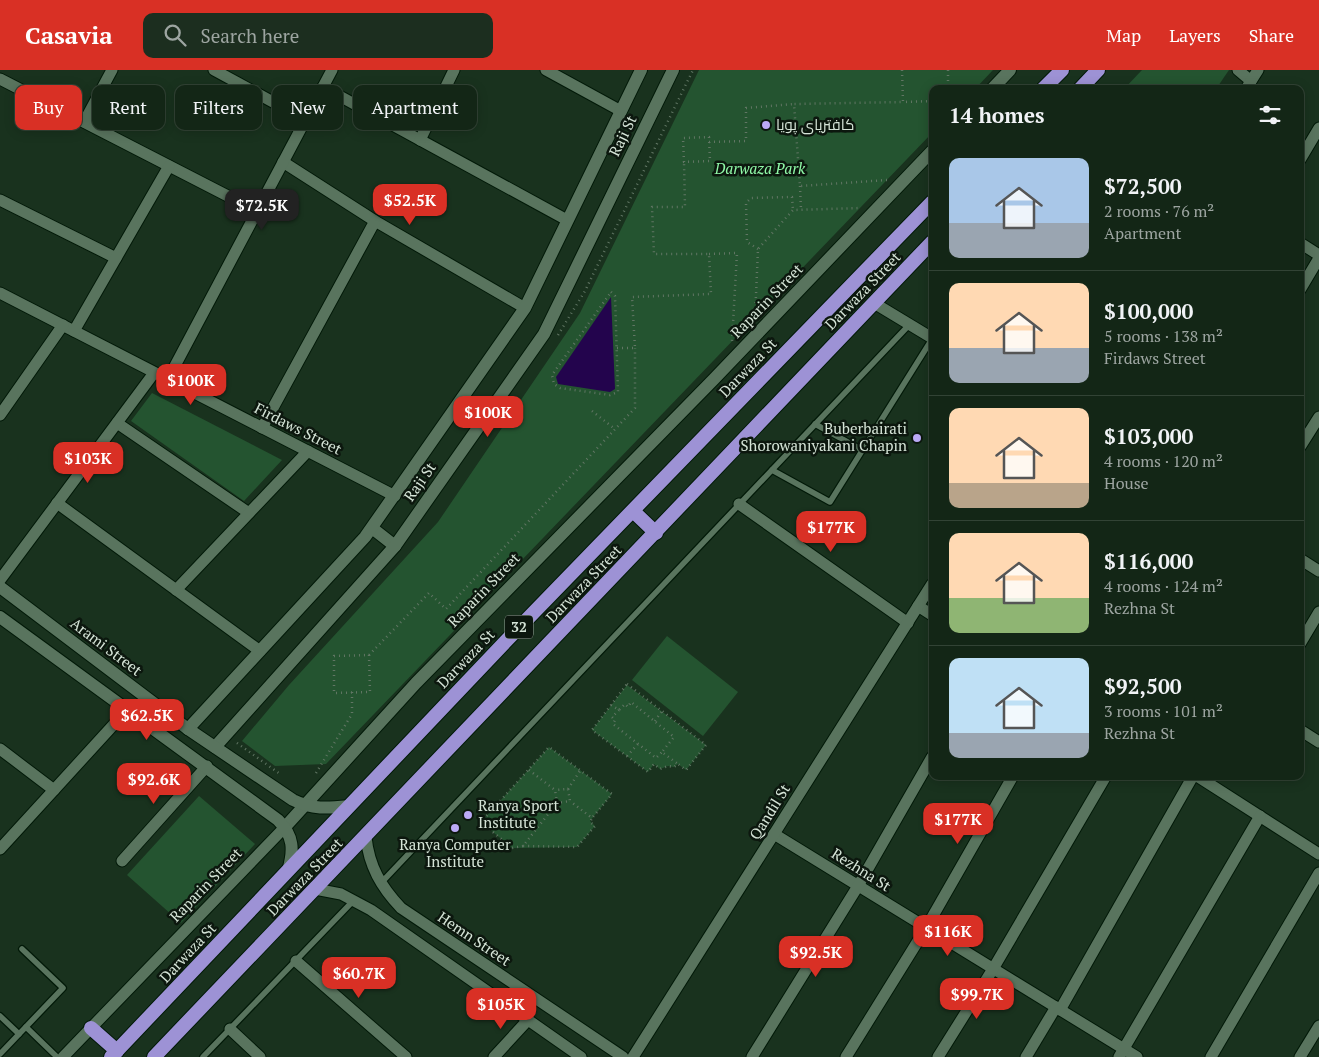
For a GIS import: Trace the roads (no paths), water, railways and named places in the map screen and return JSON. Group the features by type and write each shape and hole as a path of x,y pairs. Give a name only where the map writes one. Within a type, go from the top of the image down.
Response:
{"highway":[{"path":"1048,85 1062,70"},
{"path":"1084,85 1098,70"},
{"name":"Darwaza St","path":"114,1054 389,763 929,205"},
{"name":"Darwaza Street","path":"154,1057 929,245"},
{"path":"632,510 656,533"},
{"path":"91,1028 114,1054"}],"street":[{"path":"84,122 112,70"},
{"path":"216,70 272,101"},
{"path":"324,85 332,70"},
{"path":"420,140 454,70"},
{"path":"546,70 621,111"},
{"name":"Raji St","path":"188,729 372,528 525,308 641,70"},
{"name":"Raji St","path":"215,747 395,546 544,334 673,70"},
{"path":"996,85 1010,70"},
{"path":"1238,70 1249,85 1258,70"},
{"path":"0,78 257,211"},
{"path":"343,98 567,220"},
{"path":"1304,153 1319,128"},
{"path":"168,379 301,130"},
{"name":"Raparin Street","path":"63,1057 285,827 416,683 720,372 929,154"},
{"path":"284,162 375,221 525,308"},
{"path":"74,331 169,166"},
{"path":"0,200 116,258"},
{"path":"262,428 375,221"},
{"path":"1304,246 1319,256 1304,283"},
{"name":"Firdaws Street","path":"0,293 394,496"},
{"path":"874,302 929,336"},
{"path":"0,415 63,326"},
{"path":"0,580 154,373"},
{"path":"1304,441 1319,417"},
{"path":"117,423 249,513"},
{"path":"176,590 308,451"},
{"path":"57,503 260,651"},
{"path":"739,504 908,622"},
{"path":"372,528 395,546"},
{"path":"1304,562 1319,571"},
{"name":"Arami Street","path":"0,587 188,729 280,792 304,806 320,809 350,806"},
{"name":"Qandil St","path":"633,1057 929,589"},
{"path":"918,606 929,613"},
{"path":"1304,637 1319,612"},
{"path":"0,617 264,808 285,827 292,843 293,853 288,872"},
{"path":"0,849 127,710"},
{"path":"1304,733 1319,742"},
{"path":"0,749 54,790"},
{"path":"752,1057 858,886 929,763"},
{"path":"122,861 207,766"},
{"path":"846,1057 926,928 1011,780"},
{"path":"938,1057 993,969 1104,780"},
{"path":"1026,1057 1058,1008 1191,780"},
{"path":"1215,781 1260,816 1319,854"},
{"path":"264,808 276,804 280,792"},
{"path":"1121,1053 1260,816"},
{"name":"Rezhna St","path":"774,834 1058,1008 1121,1053 1137,1057"},
{"name":"Hemn Street","path":"366,837 370,864 381,883 401,908 623,1057"},
{"path":"1211,1057 1319,873"},
{"path":"315,889 341,894 354,900 581,1057"},
{"path":"296,961 406,1057"},
{"path":"494,1057 527,1021"},
{"path":"1300,1057 1319,1026"},
{"path":"230,1029 260,1057"}],"lane":[{"path":"381,883 910,324"},
{"path":"772,470 830,502 929,343"},
{"path":"815,424 862,450"},
{"path":"203,1057 354,900"},
{"path":"0,1054 63,988 22,949"},
{"path":"0,1016 19,1034"},
{"path":"26,1027 57,1057"}],"place":[{"name":"کافتریای پویا","path":"766,125"},
{"name":"Buberbairati Shorowaniyakani Chapin","path":"917,438"},
{"name":"Ranya Sport Institute","path":"468,815"},
{"name":"Ranya Computer Institute","path":"455,828"}],"park label":[{"name":"Darwaza Park","path":"760,169"}]}
